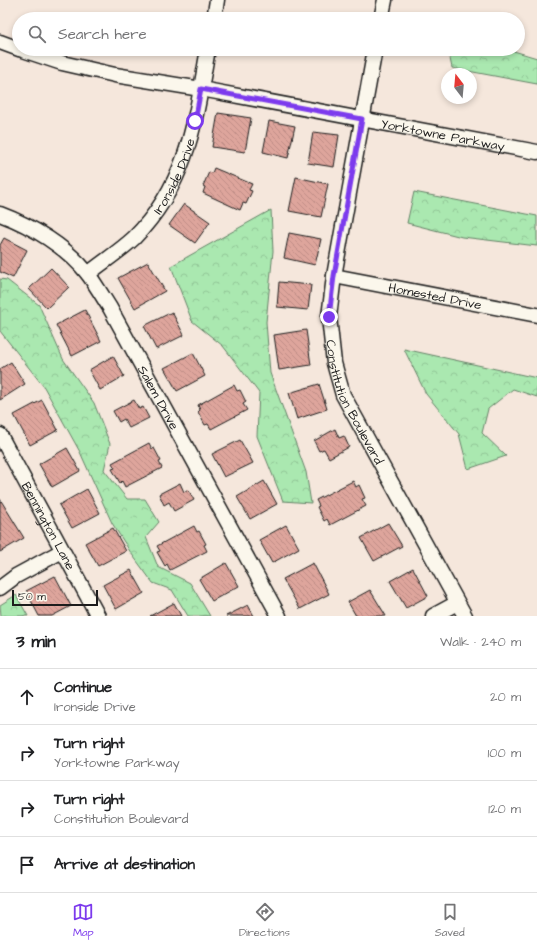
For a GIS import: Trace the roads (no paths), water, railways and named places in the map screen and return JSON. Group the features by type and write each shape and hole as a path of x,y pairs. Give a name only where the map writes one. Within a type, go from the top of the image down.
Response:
{"street":[{"path":"215,12 218,0"},
{"path":"382,12 385,0"},
{"name":"Yorktowne Parkway","path":"0,42 12,46"},
{"name":"Yorktowne Parkway","path":"41,56 62,63 115,75 201,89 537,152"},
{"name":"Ironside Drive","path":"88,274 133,239 157,212 179,172 195,121 207,56"},
{"name":"Constitution Boulevard","path":"374,56 334,276 329,317 330,343 343,395 456,603 465,616"},
{"name":"Salem Drive","path":"0,214 28,226 48,239 68,254 88,274 114,315 278,616"},
{"name":"Homested Drive","path":"334,276 537,315"},
{"name":"Bennington Lane","path":"0,436 98,616"},
{"path":"0,588 16,576 62,551"},
{"path":"433,616 456,603"}]}
